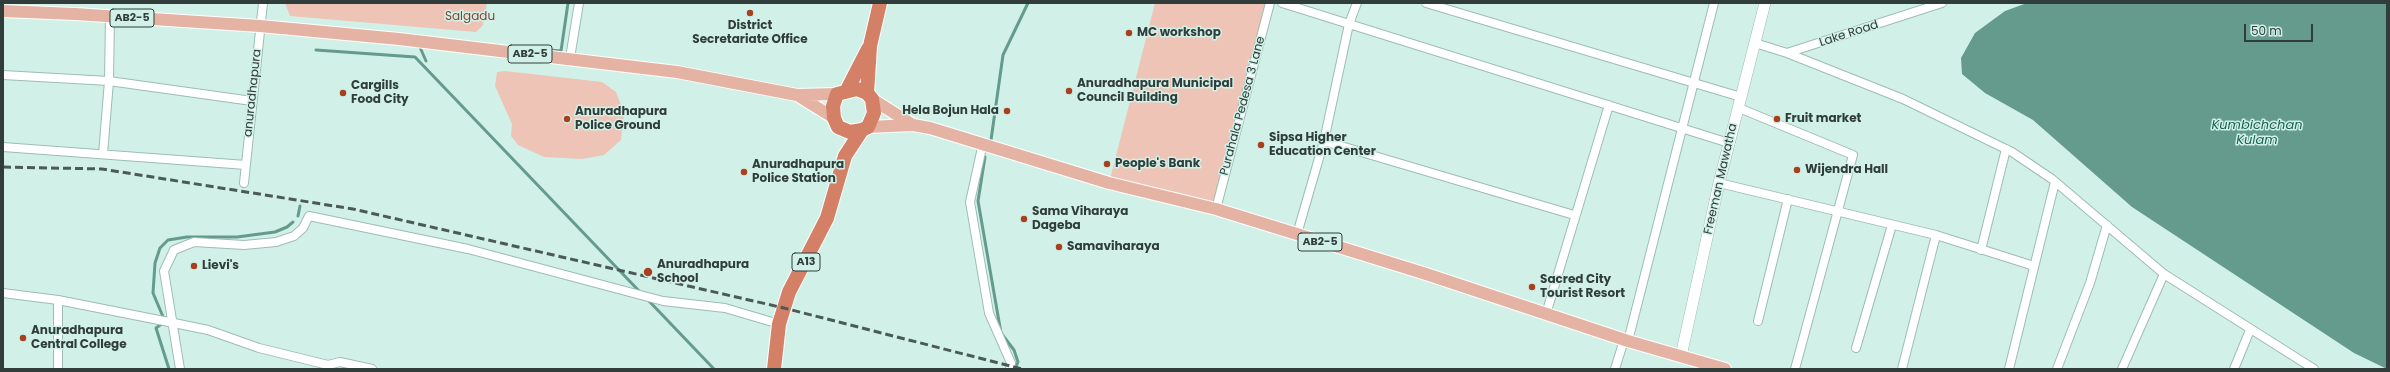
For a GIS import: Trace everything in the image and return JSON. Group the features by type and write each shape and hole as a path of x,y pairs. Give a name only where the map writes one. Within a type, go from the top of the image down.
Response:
{"highway":[{"path":"870,46 833,106 836,123 850,132 865,129 874,113 870,96 870,46 880,3"},
{"path":"842,92 857,89 870,96"},
{"name":"A13","path":"836,123 845,156"},
{"name":"A13","path":"774,369 779,324 789,292 827,218 845,156 865,129"}],"main road":[{"name":"AB2-5","path":"3,11 41,8 110,16 260,26 570,58 678,72 797,95 842,92"},
{"name":"AB2-5","path":"797,95 836,123"},
{"name":"AB2-5","path":"870,96 913,125"},
{"name":"AB2-5","path":"865,129 913,125 983,143 1109,182 1216,208 1423,273 1626,341 1725,369"}],"street":[{"name":"anuradhapura","path":"244,183 263,3"},
{"path":"570,58 579,3"},
{"name":"Purahala Pedesa 3 Lane","path":"1216,208 1270,3"},
{"path":"1282,3 1729,143"},
{"path":"1297,234 1324,141 1349,24 1357,3"},
{"path":"1426,3 1449,6 1693,83 1853,155 1795,369"},
{"path":"1615,369 1626,341 1683,128 1714,3"},
{"name":"Freeman Mawatha","path":"1681,356 1719,183 1765,3"},
{"name":"Lake Road","path":"1787,53 1942,3"},
{"path":"103,154 109,80 110,16"},
{"path":"1755,43 1787,53 1903,99 2006,149 2055,182 2164,274 2250,330 2314,369"},
{"path":"3,75 109,80 252,100"},
{"path":"1546,314 1574,215 1609,105"},
{"path":"1324,141 1574,215"},
{"path":"983,143 970,202 989,313 1011,363 1010,369"},
{"path":"3,147 246,165"},
{"path":"1981,250 2006,149"},
{"path":"2009,369 2055,182"},
{"path":"1719,183 1936,235 2034,266"},
{"path":"1758,321 1788,200"},
{"path":"180,369 174,323 164,271 174,250 194,242 244,245 276,242 294,236 303,228 309,216 468,249 663,301 725,308 779,324"},
{"path":"1856,348 1892,224"},
{"path":"2057,369 2090,283 2107,225"},
{"path":"1902,369 1936,235"},
{"path":"2122,369 2164,274"},
{"path":"3,293 58,300 208,330 258,348 328,365 340,362 355,367 372,369"},
{"path":"58,300 58,369"},
{"path":"2234,369 2250,330"}],"green space":[{"name":"Salgadu","path":"285,3 487,3 483,25 476,32 290,16"},
{"path":"1155,3 1270,3 1216,209 1109,183"},
{"name":"Anuradhapura Police Ground","path":"505,71 602,82 616,92 624,113 621,140 604,155 582,159 544,157 518,145 511,136 512,124 495,86 497,72"}],"water":[{"name":"Kumbichchan Kulam","path":"2027,3 2387,3 2387,369 2354,353 2132,207 2033,120 1985,93 1962,74 1961,58 1975,33 2005,11"}],"waterway":[{"path":"513,47 561,51 568,3"},
{"path":"991,140 1003,55 1028,3"},
{"path":"419,45 426,61"},
{"path":"316,50 415,57 641,293"},
{"path":"985,157 978,201 1001,333 1014,350 1018,362 1015,369"},
{"path":"298,216 300,206"},
{"path":"164,319 153,293 155,263 160,248 168,240 187,237 237,237 275,232 287,227 293,222"},
{"path":"648,300 714,369"},
{"path":"163,323 156,328 169,369"}],"railway":[{"path":"3,167 102,169 353,209 784,308 1022,369"}],"place":[{"name":"District Secretariate Office","path":"750,13"},
{"name":"MC workshop","path":"1129,33"},
{"name":"Anuradhapura Municipal Council Building","path":"1069,91"},
{"name":"Cargills Food City","path":"343,93"},
{"name":"Hela Bojun Hala","path":"1007,111"},
{"name":"Anuradhapura Police Ground","path":"567,119"},
{"name":"Fruit market","path":"1777,119"},
{"name":"Sipsa Higher Education Center","path":"1261,145"},
{"name":"People's Bank","path":"1107,164"},
{"name":"Wijendra Hall","path":"1797,170"},
{"name":"Anuradhapura Police Station","path":"744,172"},
{"name":"Sama Viharaya Dageba","path":"1024,219"},
{"name":"Samaviharaya","path":"1059,247"},
{"name":"Lievi's","path":"194,266"},
{"name":"Anuradhapura School","path":"648,272"},
{"name":"Sacred City Tourist Resort","path":"1532,287"},
{"name":"Anuradhapura Central College","path":"23,338"}]}
